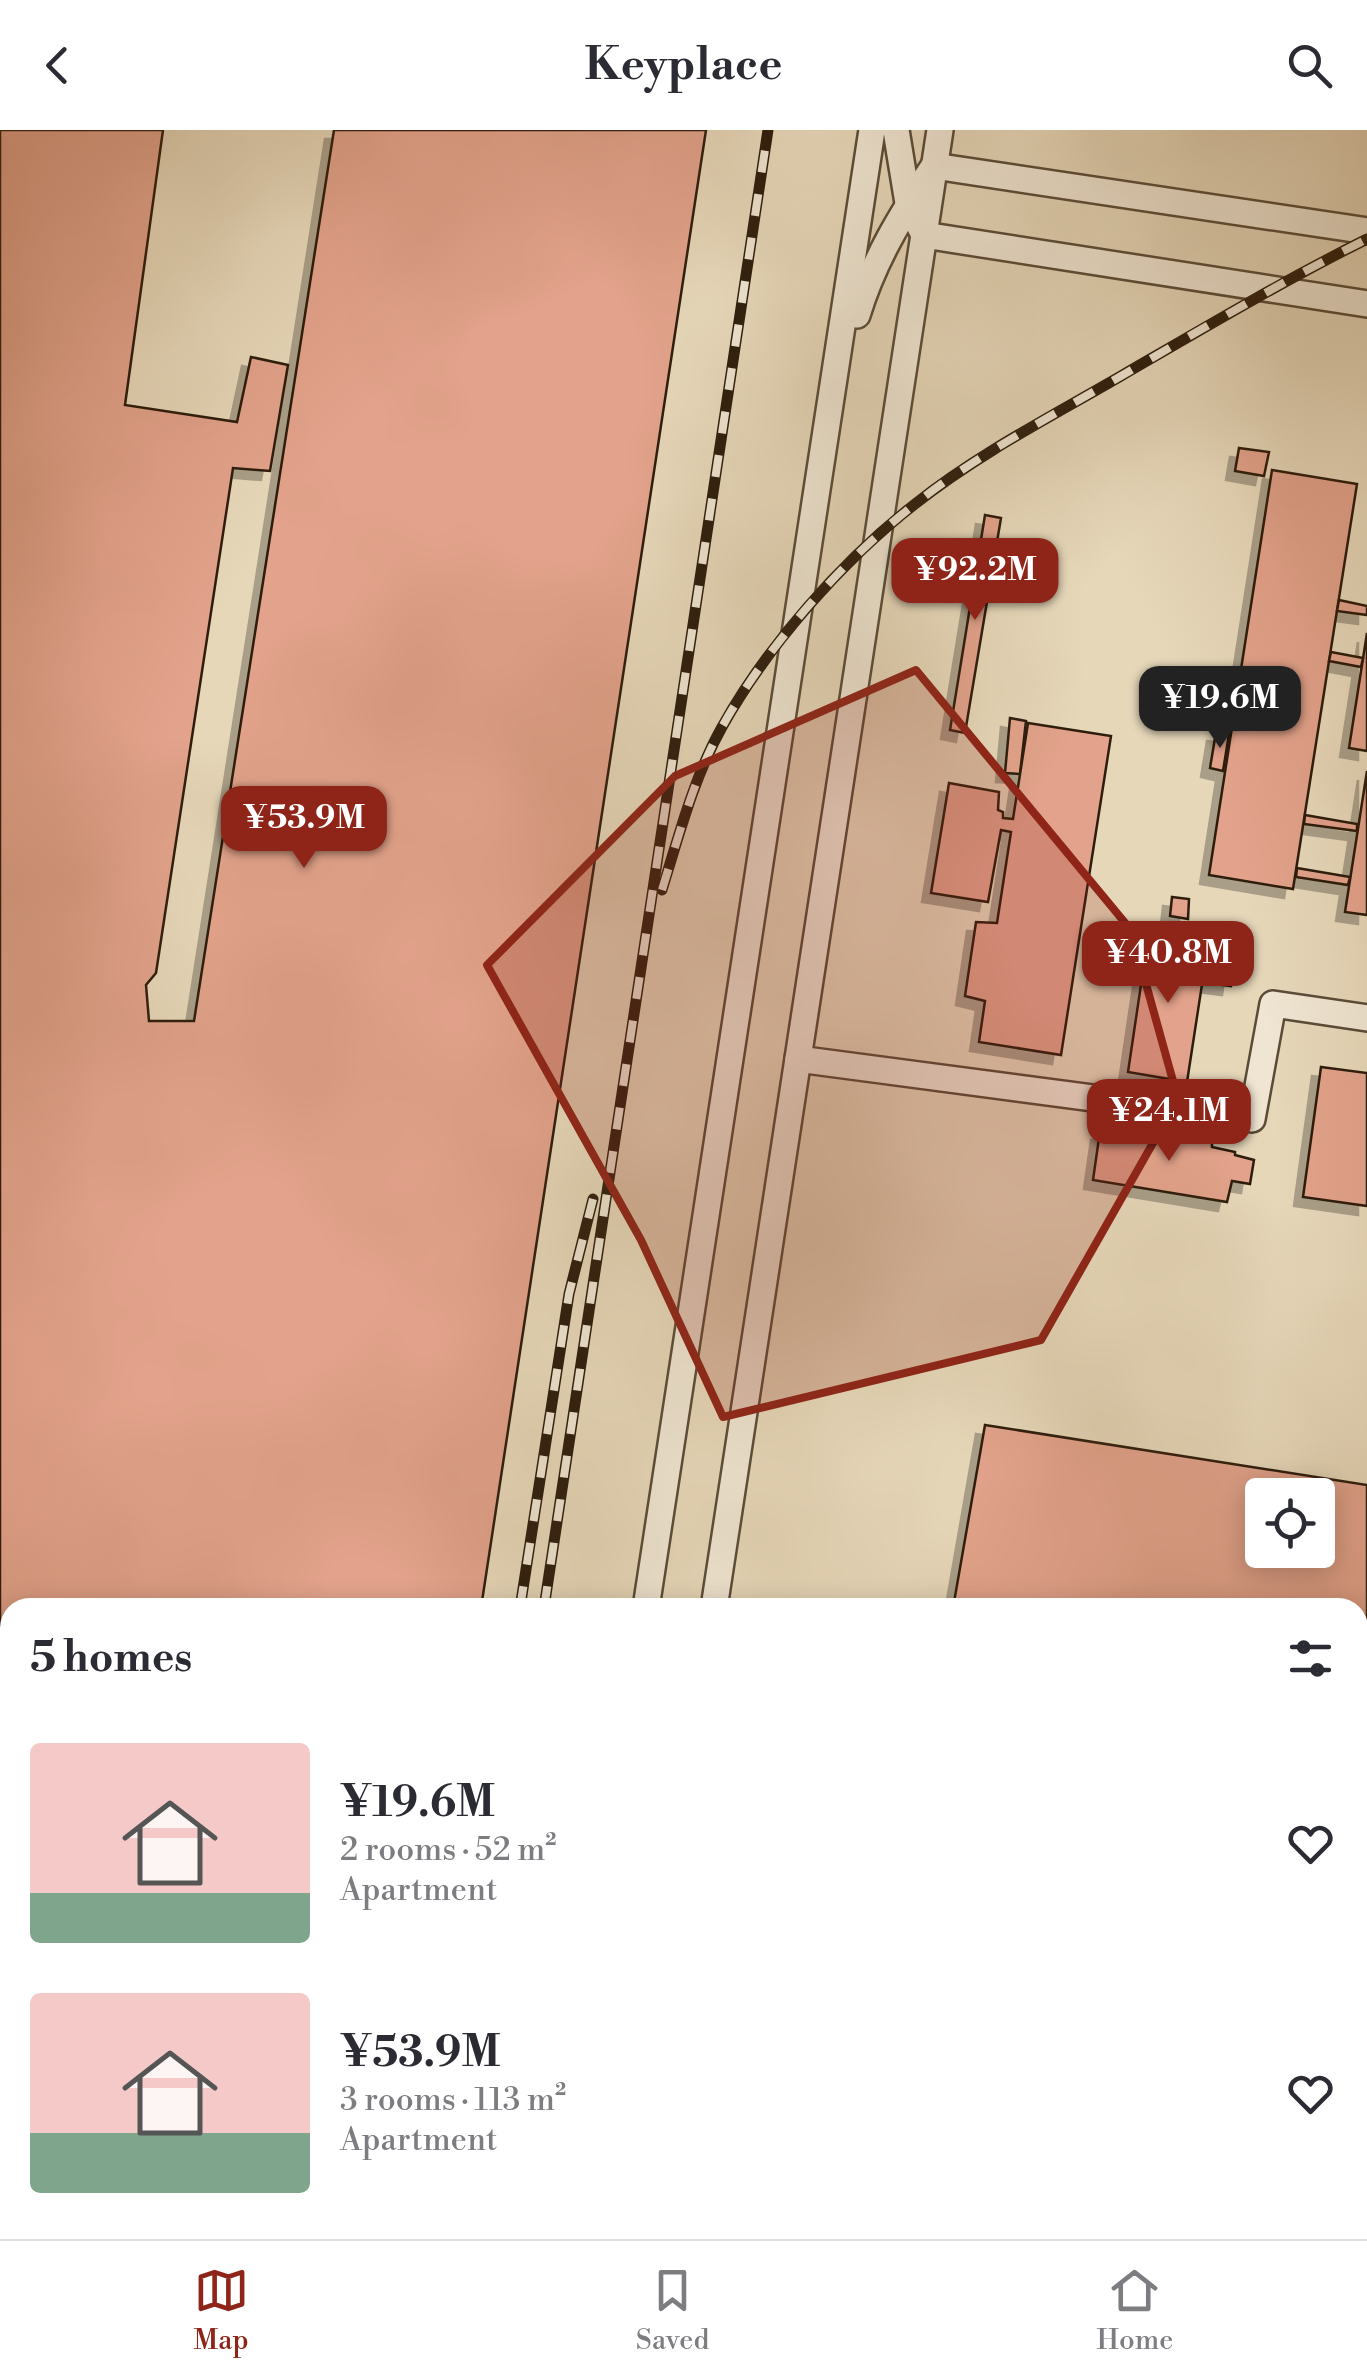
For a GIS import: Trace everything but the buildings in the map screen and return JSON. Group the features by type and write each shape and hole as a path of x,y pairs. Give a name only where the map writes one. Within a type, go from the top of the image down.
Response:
{"lane":[{"path":"648,1598 872,130"},
{"path":"896,130 909,204 924,235"},
{"path":"716,1598 940,130"},
{"path":"832,396 869,275 934,166"},
{"path":"934,166 1367,231"},
{"path":"924,235 1367,304"},
{"path":"798,1059 1252,1119 1273,1004 1367,1018"}],"highlighted area":[{"path":"916,670 1131,930 1178,1099 1041,1340 723,1417 641,1240 487,965 675,776"}],"railway":[{"path":"546,1598 768,130"},
{"path":"662,890 695,786 740,696 808,606 860,552 915,504 990,452 1367,239"},
{"path":"522,1598 569,1294 593,1199"}]}
